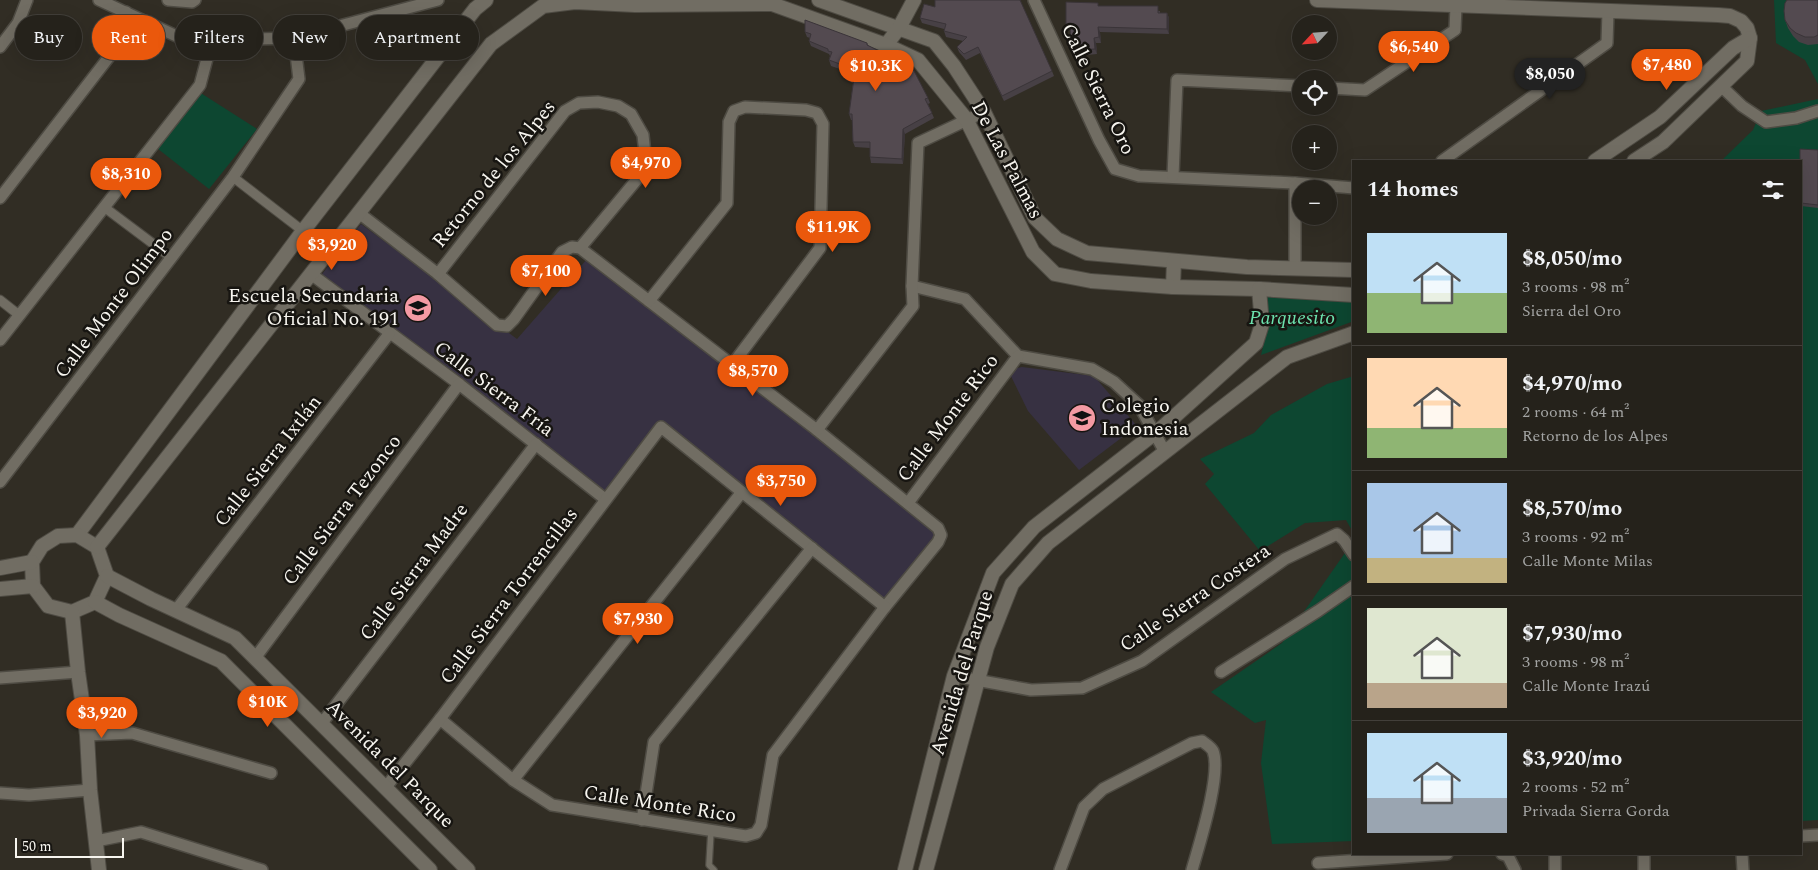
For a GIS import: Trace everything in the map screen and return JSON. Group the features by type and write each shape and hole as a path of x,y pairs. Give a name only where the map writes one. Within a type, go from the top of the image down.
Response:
{"street":[{"path":"0,47 18,23 26,0"},
{"path":"99,0 175,35"},
{"path":"168,0 193,1"},
{"path":"346,24 438,0"},
{"path":"77,535 303,231 475,9 486,0"},
{"name":"De Las Palmas","path":"819,0 934,41 954,66 984,112 1035,218 1057,239 1087,253 1247,267 1294,268"},
{"path":"886,45 899,28 914,0"},
{"name":"Calle Sierra Oro","path":"1034,0 1099,140 1115,169 1139,176 1173,176 1292,183"},
{"path":"1317,0 1730,16 1742,21 1747,28 1750,38 1747,60 1662,142 1635,160"},
{"name":"De Las Palmas","path":"97,547 491,44 543,6 575,2 635,5 772,2 886,45 918,60 966,120 1033,252 1055,274 1091,281 1173,287 1259,288 1352,295"},
{"path":"1337,88 1365,90 1455,30 1456,6"},
{"path":"0,198 112,53 126,12"},
{"path":"1443,160 1607,43 1608,12"},
{"path":"1596,160 1660,117 1733,48 1750,38"},
{"path":"0,340 200,85 207,60"},
{"name":"Calle Monte Olimpo","path":"0,482 233,177 299,79 297,60"},
{"path":"1173,176 1177,80 1292,86"},
{"path":"1722,86 1742,106 1766,122 1796,118 1818,112"},
{"name":"Retorno de los Alpes","path":"438,274 564,111 579,103 598,102 618,106 631,114 643,134 645,154 639,177 580,248"},
{"path":"649,300 727,203 729,122 734,111 745,108 806,110 817,113 823,124 820,248 732,365"},
{"path":"817,430 913,306 912,286 918,143 984,112"},
{"path":"233,177 303,231"},
{"name":"Calle Sierra Oro","path":"1337,187 1352,188"},
{"path":"104,207 172,258"},
{"path":"359,212 438,274 497,325 506,326 514,319 562,252 572,248 580,248 817,430 908,503"},
{"path":"1295,225 1294,268 1352,270"},
{"path":"1173,287 1174,261"},
{"name":"Calle Sierra Fría","path":"311,274 458,384 606,499"},
{"name":"Calle Monte Rico","path":"912,286 965,299 1018,356 1092,369 1114,382 1139,405 1165,452"},
{"name":"Avenida del Parque","path":"905,870 954,676 993,573 1034,527 1155,433 1256,342 1262,324 1259,288"},
{"path":"0,300 20,315"},
{"name":"Calle Sierra Ixtlán","path":"176,610 389,334"},
{"name":"Avenida del Parque","path":"926,870 987,647 1012,584 1048,543 1287,357 1352,334"},
{"name":"Calle Monte Rico","path":"440,719 514,780 552,806 746,836 756,833 761,825 773,755 885,607 938,542 941,535 938,528 908,503 1018,356"},
{"name":"Calle Sierra Tezonco","path":"255,658 458,384"},
{"name":"Calle Sierra Torrencillas","path":"386,787 440,719 661,427 742,492"},
{"name":"Calle Sierra Madre","path":"322,723 536,444"},
{"path":"514,780 742,492 885,607"},
{"name":"Calle Sierra Costera","path":"954,676 977,682 1031,690 1082,688 1142,661 1285,559 1337,534 1344,540 1352,552"},
{"path":"77,535 97,547 108,576 95,602 72,612 48,606 33,586 32,562 42,546 58,536 77,535"},
{"path":"642,820 654,742 812,548"},
{"path":"0,568 32,562"},
{"name":"Avenida del Parque","path":"108,576 235,638 468,870"},
{"path":"0,589 33,586"},
{"path":"1221,672 1352,587"},
{"path":"95,602 119,615 221,661 430,870"},
{"path":"72,612 87,734 90,790 99,870"},
{"path":"0,678 78,672"},
{"path":"87,734 132,732 271,773"},
{"path":"1060,870 1084,808 1103,789 1192,743 1202,741 1212,749 1216,765 1203,836 1192,870"},
{"path":"0,793 29,796 90,790"},
{"path":"96,841 141,832 262,870"},
{"path":"1802,836 1818,835"},
{"path":"1318,863 1433,855"},
{"path":"1505,855 1508,856 1515,870"},
{"path":"1554,855 1555,870"},
{"path":"1644,855 1644,870"},
{"path":"1742,855 1743,870"}],"lane":[{"path":"711,830 709,865 714,870"}],"shaded area":[{"path":"361,224 517,339 588,258 939,534 885,603 660,422 605,494 319,278"},
{"name":"Colegio Indonesia","path":"1022,367 1094,376 1137,426 1079,470 1028,411 1008,370"}],"green space":[{"path":"1774,0 1818,0 1818,84 1805,60 1776,43"},
{"path":"196,90 257,129 209,189 153,145"},
{"path":"1818,99 1818,820 1802,821 1802,160 1722,160 1753,130 1761,111"},
{"name":"Parquesito","path":"1263,290 1352,297 1352,322 1261,355 1269,323"},
{"path":"1352,377 1352,530 1346,520 1305,523 1260,551 1205,484 1214,474 1200,459 1254,433 1271,415 1327,384"},
{"path":"1352,543 1352,841 1272,844 1261,763 1266,720 1255,723 1211,692 1282,643"}],"building":[{"path":"935,0 1020,0 1052,71 1002,96 978,47 964,54 957,47 967,37 944,31 946,24 920,18 924,4 935,7"},
{"path":"1787,0 1818,0 1818,35 1805,37 1790,28 1785,20 1784,11"},
{"path":"1066,2 1098,3 1098,6 1158,6 1158,13 1167,13 1167,29 1098,27 1099,37 1094,38 1095,49 1075,50 1075,44 1071,44 1070,25 1066,25"},
{"path":"805,20 867,43 867,45 912,67 928,98 925,99 932,113 903,129 902,159 870,157 870,142 853,142 852,114 849,114 854,78 845,75 848,67 829,60 832,52 809,41 811,34 805,32"},
{"path":"1800,149 1818,150 1818,205 1802,203 1802,160 1800,160"}],"place":[{"name":"Escuela Secundaria Oficial No. 191","path":"418,308"},
{"name":"Colegio Indonesia","path":"1082,418"}]}
